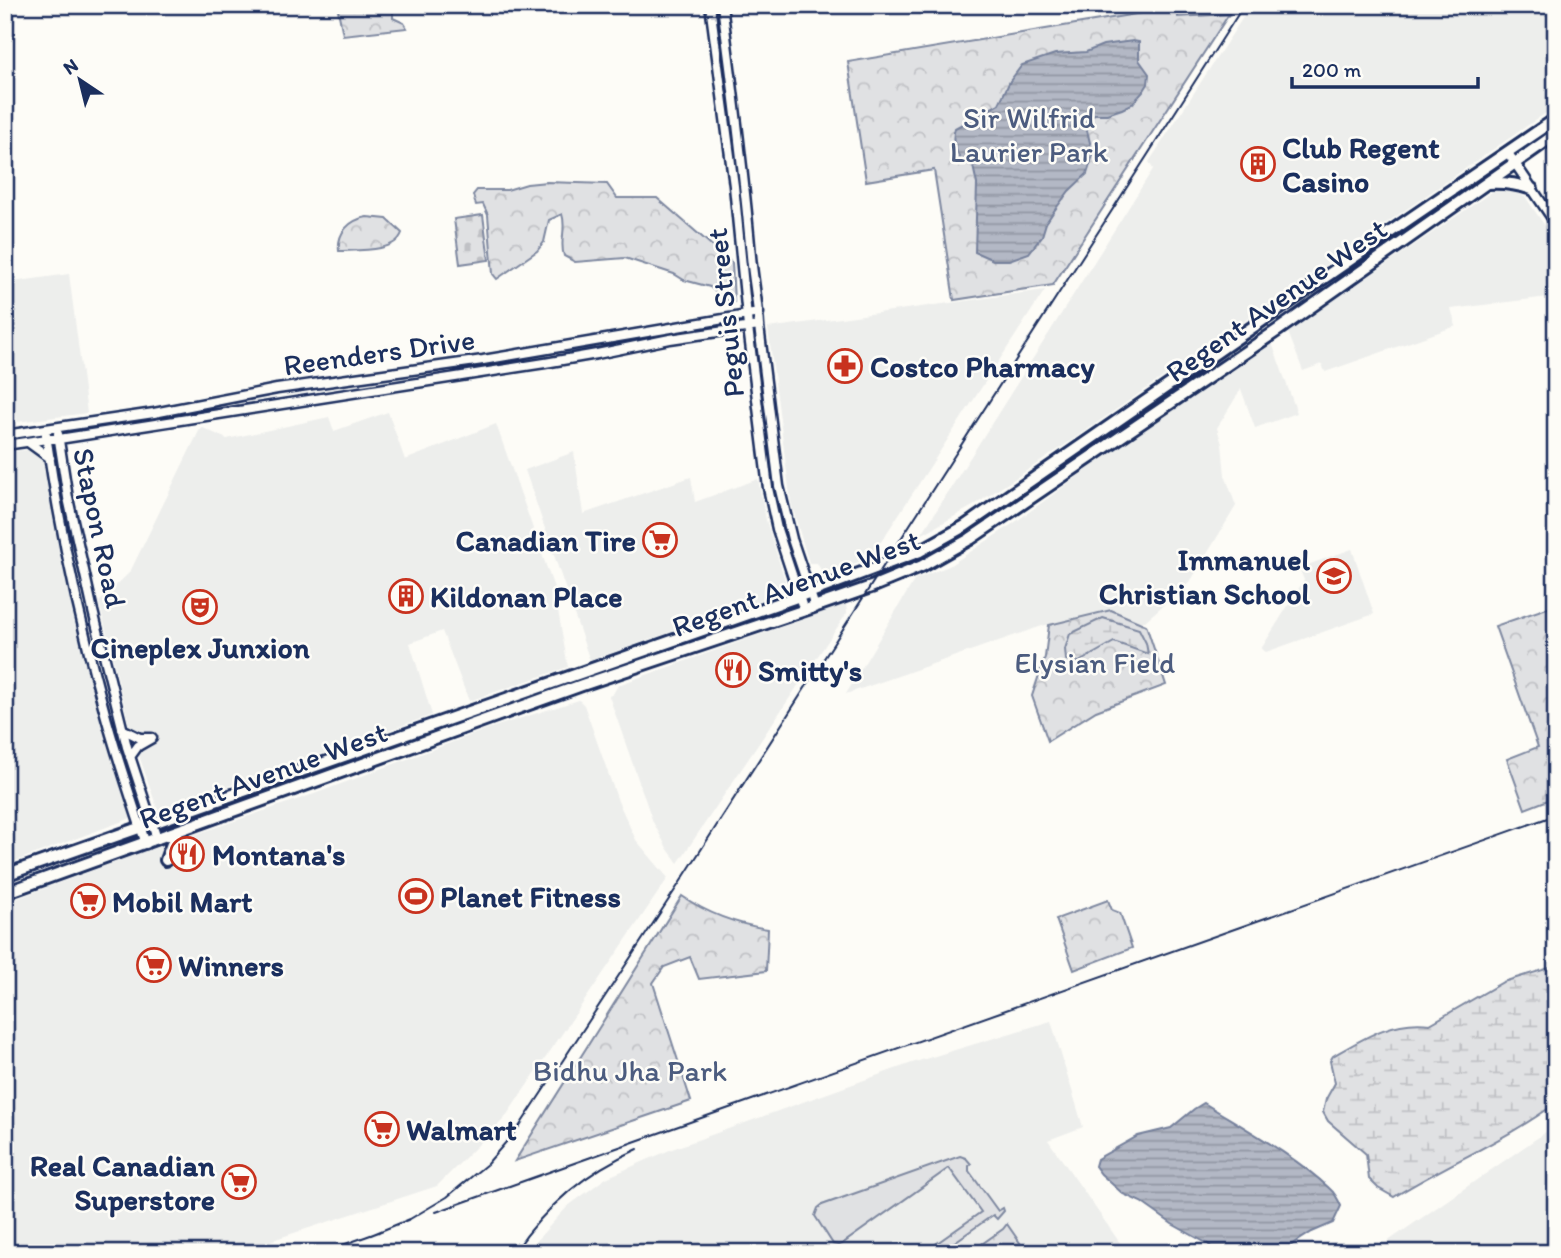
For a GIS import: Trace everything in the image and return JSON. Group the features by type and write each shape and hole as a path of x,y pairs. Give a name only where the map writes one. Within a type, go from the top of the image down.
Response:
{"main road":[{"name":"Regent Avenue West","path":"5,893 582,685 809,609 922,566 970,539 1278,330 1485,183 1556,119"},
{"name":"Regent Avenue West","path":"5,875 811,593 920,551 965,526 1399,226 1511,158 1556,135"},
{"path":"1485,183 1502,182 1532,189"},
{"path":"1154,414 1157,393"},
{"path":"1018,489 1027,500"},
{"path":"485,708 490,719"},
{"path":"457,717 476,724"},
{"path":"438,737 442,722"},
{"path":"375,761 386,742"},
{"path":"357,767 366,749"},
{"path":"166,860 178,832"},
{"path":"42,862 48,878"}],"street":[{"name":"Peguis Street","path":"710,5 734,187 769,499 799,597 809,609"},
{"name":"Peguis Street","path":"722,5 741,145 754,287 779,486 792,539 811,593 809,609"},
{"path":"1511,158 1556,224"},
{"name":"Reenders Drive","path":"5,435 154,413 277,389 483,360 758,313"},
{"name":"Reenders Drive","path":"5,445 59,439 759,326"},
{"name":"Stapon Road","path":"58,428 68,498 93,611 122,729 152,823 151,841"},
{"name":"Stapon Road","path":"46,429 56,500 102,705 140,827 151,841"},
{"path":"28,442 50,458"},
{"path":"80,614 93,611"},
{"path":"102,705 116,700"},
{"path":"122,729 140,738 152,738 138,746 130,757"}],"shaded area":[{"path":"1251,5 1556,5 1556,106 1046,458 973,506 921,535 1153,169 1149,162"},
{"path":"1139,42 1139,60 1149,74 1148,84 1132,104 1107,114 1084,118 1093,155 1087,174 1069,191 1054,211 1042,236 1029,253 1009,260 993,260 975,252 977,184 973,166 961,161 955,149 955,128 999,104 1010,81 1022,65 1055,54 1086,52 1103,45"},
{"path":"1509,187 1526,198 1556,242 1556,292 1548,297 1451,309 1456,326 1325,372 1322,364 1303,371 1288,332 1496,189"},
{"path":"69,274 87,413 17,422 10,365 5,365 5,283"},
{"path":"1045,290 873,556 824,576 817,563 809,563 791,503 768,328"},
{"path":"1272,343 1297,413 1255,428 1241,389 1217,428 1222,444 1225,475 1236,506 1190,582 1145,621 1045,625 846,694 915,579 949,566"},
{"path":"388,412 405,460 496,424 554,588 568,667 469,701 442,631 410,643 432,715 158,811 130,729 99,602 130,572 201,427 227,439 329,417 334,431"},
{"path":"36,449 48,456 86,656 131,818 5,865 5,452"},
{"path":"574,452 583,514 691,477 695,502 758,479 766,520 785,580 781,593 591,660 525,470"},
{"path":"1352,549 1374,614 1266,652 1261,649 1304,580 1299,568"},
{"path":"846,604 847,613 678,863 653,822 609,696 618,685"},
{"path":"579,700 584,705 618,801 636,840 668,878 504,1119 437,1186 233,1253 12,1253 5,1235 5,903 143,852 314,794 490,728"},
{"path":"1051,1021 1083,1127 1048,1140 1127,1253 529,1253 536,1241 568,1206 606,1178 672,1149 912,1063"},
{"path":"1204,1103 1316,1176 1336,1196 1341,1206 1333,1223 1312,1232 1279,1253 1218,1253 1141,1202 1123,1194 1095,1166 1097,1159 1138,1136 1171,1128"},
{"path":"1556,1125 1556,1253 1371,1253"}],"green space":[{"path":"337,5 394,5 393,18 404,23 407,28 343,35"},
{"name":"Sir Wilfrid Laurier Park","path":"1178,7 1178,17 1229,14 1053,285 954,300 934,170 866,181 848,62"},
{"path":"547,182 607,184 617,198 657,198 732,263 734,302 724,299 710,287 625,258 575,262 564,256 562,214 549,220 544,242 537,251 497,279 493,274 488,215 483,204 476,205 473,195 477,190 507,190"},
{"path":"483,215 489,260 460,264 454,219"},
{"path":"367,217 387,219 402,233 392,244 384,247 339,251 340,239 346,228"},
{"path":"1556,605 1556,797 1525,809 1507,759 1538,747 1495,626"},
{"name":"Elysian Field","path":"1111,610 1146,625 1166,685 1096,711 1048,741 1032,696 1045,657 1049,625"},
{"path":"1103,618 1139,629 1148,654 1114,642 1079,662 1066,660 1065,649 1070,634"},
{"name":"Bidhu Jha Park","path":"682,896 723,917 768,929 766,971 699,979 690,957 664,967 653,983 691,1101 515,1161"},
{"path":"1108,900 1112,910 1120,913 1132,948 1074,970 1056,919"},
{"path":"1556,966 1556,1103 1517,1129 1394,1197 1378,1188 1369,1179 1366,1154 1328,1121 1323,1112 1326,1099 1335,1083 1330,1061 1333,1056 1391,1027 1430,1024 1503,982"},
{"path":"960,1156 971,1164 969,1171 998,1211 1003,1208 1004,1211 997,1219 993,1215 939,1253 923,1253 981,1212 949,1168 842,1244 833,1244 815,1216 822,1205"},
{"path":"1007,1224 1027,1253 969,1253 1003,1229"}],"railway":[{"path":"371,1235 410,1219 447,1197 487,1164 519,1127 679,884 1244,5"},
{"path":"436,1212 1556,815"},
{"path":"514,1253 539,1220 568,1192 601,1168 638,1149"},
{"path":"320,1253 379,1232"}],"place":[{"name":"Club Regent Casino","path":"1258,164"},
{"name":"Costco Pharmacy","path":"845,366"},
{"name":"Canadian Tire","path":"660,540"},
{"name":"Immanuel Christian School","path":"1334,576"},
{"name":"Kildonan Place","path":"406,596"},
{"name":"Cineplex Junxion","path":"200,607"},
{"name":"Smitty's","path":"733,670"},
{"name":"Montana's","path":"187,854"},
{"name":"Planet Fitness","path":"416,896"},
{"name":"Mobil Mart","path":"88,901"},
{"name":"Winners","path":"154,965"},
{"name":"Walmart","path":"382,1129"},
{"name":"Real Canadian Superstore","path":"239,1182"}]}
